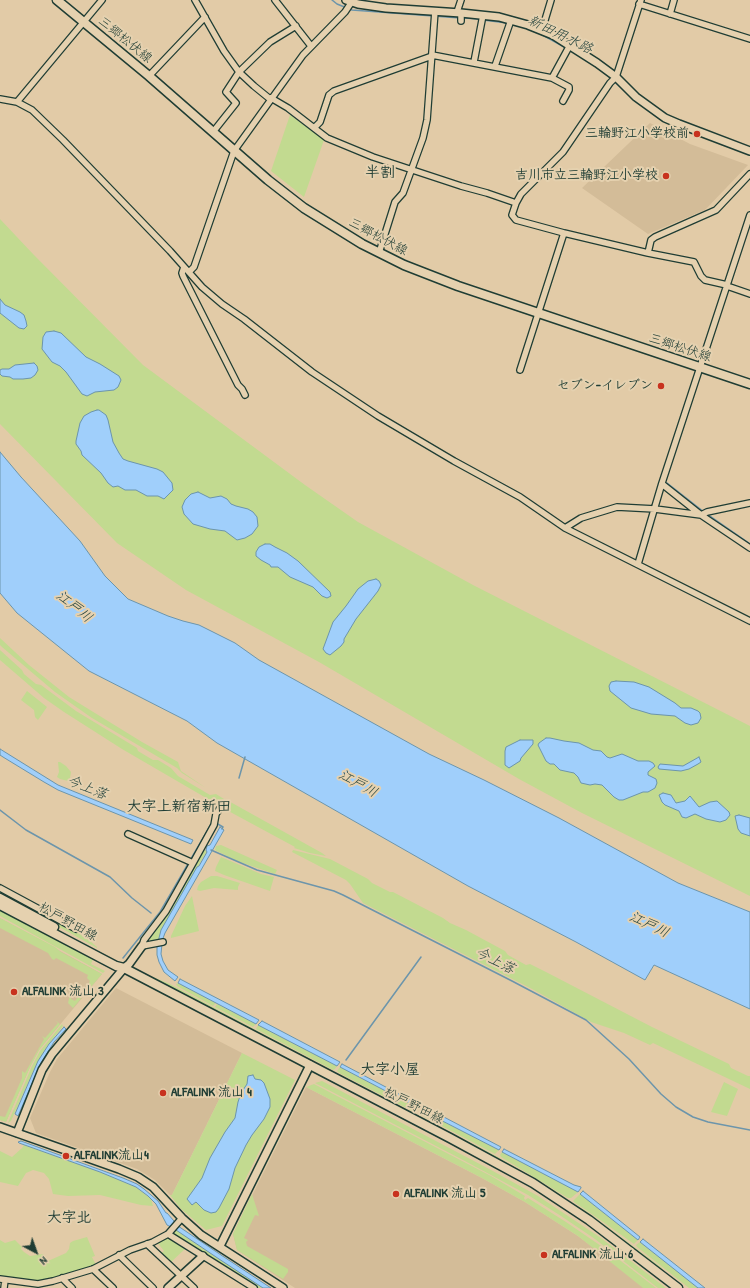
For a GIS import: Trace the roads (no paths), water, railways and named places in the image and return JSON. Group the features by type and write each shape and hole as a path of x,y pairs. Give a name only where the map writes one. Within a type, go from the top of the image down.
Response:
{"main road":[{"name":"三郷松伏線","path":"58,0 149,76 268,180 304,208 346,235 379,253 428,275 750,384"},
{"name":"松戸野田線","path":"0,898 118,963 124,968 533,1183 589,1220 678,1288"},
{"name":"松戸野田線","path":"0,905 116,966 124,968"}],"street":[{"path":"17,102 102,0"},
{"path":"195,0 224,51 239,72 254,86 288,108 327,138 372,157 516,203"},
{"path":"275,0 311,46"},
{"path":"460,15 461,0"},
{"path":"542,30 551,0"},
{"path":"670,14 674,0"},
{"path":"189,272 194,267 234,150 303,55 345,12 350,2 434,15 460,15 483,18 542,30 568,48 597,63 613,80 666,118 750,151"},
{"path":"750,39 670,14 640,2 613,80 562,152 521,194 512,215 516,220 564,233 648,253 694,262 701,276 705,280 727,285 750,294"},
{"path":"379,253 395,202 403,193 412,169 427,120 434,15"},
{"path":"149,76 205,17"},
{"path":"474,62 483,18"},
{"path":"495,66 511,23"},
{"path":"213,132 236,103 226,92 239,72 270,42 296,26"},
{"path":"552,78 568,48"},
{"path":"314,128 320,122 329,95 334,91 432,55 552,78 569,87 563,101"},
{"path":"0,99 17,102 32,110 170,251 202,287 300,363 357,402 416,439 520,497 565,528 750,622"},
{"path":"648,253 651,240 716,210 750,174"},
{"path":"638,564 662,484 750,215"},
{"path":"520,370 564,233"},
{"path":"184,267 182,273 183,276 238,385 245,395"},
{"path":"662,484 701,515 750,548"},
{"path":"565,528 581,518 617,507 655,509 701,515 706,512 750,503"},
{"path":"16,1133 47,1062 124,968 129,964 142,946 144,940 166,911 191,862 215,823 216,814 220,808"},
{"path":"128,834 191,862"},
{"path":"0,888 76,929"},
{"path":"142,946 163,942"},
{"path":"220,1246 310,1065"},
{"path":"0,1126 133,1175 152,1188 182,1218 201,1234 283,1288"},
{"path":"4,1288 2,1280 37,1286 93,1269 119,1255 147,1244 172,1229 182,1218"},
{"path":"172,1229 203,1256 254,1288"},
{"path":"147,1244 194,1288"},
{"path":"119,1255 153,1288"},
{"path":"168,1288 203,1256"},
{"path":"93,1269 113,1288"},
{"path":"62,1278 72,1288"}],"water":[{"path":"0,299 5,305 24,315 27,326 24,329 19,328 0,313"},
{"path":"54,331 61,333 86,357 119,376 121,380 118,387 114,390 95,392 87,396 82,394 66,372 60,366 52,362 42,349 43,337 46,332"},
{"path":"34,363 38,370 31,378 13,379 0,374 0,370 2,369 9,369 15,365"},
{"path":"97,410 106,415 113,442 123,459 157,469 163,472 172,483 173,490 164,499 158,496 147,496 136,490 125,490 118,486 113,487 82,455 76,444 80,423 84,416"},
{"name":"江戸川","path":"0,452 80,541 105,576 128,599 168,616 199,625 235,643 259,660 429,754 559,818 678,883 750,912 750,1009 654,965 645,980 468,886 217,743 187,721 89,671 17,613 0,593"},
{"path":"198,492 210,498 221,496 227,499 231,504 248,509 257,517 258,526 252,534 237,540 225,531 210,529 193,524 184,514 182,507 185,500 191,494"},
{"path":"265,544 270,544 298,561 330,592 331,596 327,598 322,596 313,587 290,577 278,567 271,567 261,560 256,556 256,552 259,547"},
{"path":"376,579 381,585 378,591 356,619 344,639 344,642 330,655 326,653 323,649 333,622 358,589 368,581"},
{"path":"611,682 634,682 649,687 681,708 691,708 698,711 701,718 698,723 691,725 675,716 651,714 631,708 610,691 609,686"},
{"path":"546,738 579,743 593,750 601,751 610,758 622,754 638,761 649,761 655,766 648,772 648,775 656,779 657,783 655,788 648,792 643,792 623,800 619,800 602,785 581,783 574,773 560,770 554,764 550,764 546,761 538,745"},
{"path":"520,740 533,740 533,744 520,761 509,768 505,765 506,747"},
{"path":"0,749 58,785 193,840 191,844 58,790 0,755"},
{"path":"699,757 701,762 689,769 681,771 659,769 658,767 660,764 683,766"},
{"path":"663,793 671,795 676,803 685,801 690,796 699,807 710,802 717,801 729,812 730,815 726,820 720,822 706,819 695,814 686,818 682,817 679,811 665,805 662,802 659,795"},
{"path":"739,815 750,818 750,836 741,833 738,829 735,816"},
{"path":"220,827 224,830 165,933 162,941 158,942 161,930 207,852 207,846 210,845"},
{"path":"162,944 161,954 163,961 168,970 178,977 175,981 164,972 159,962 157,945"},
{"path":"180,979 259,1020 256,1024 178,983"},
{"path":"262,1021 340,1062 337,1066 258,1025"},
{"path":"64,1027 66,1029 54,1042 41,1063 18,1116 15,1114 38,1061 49,1044"},
{"path":"342,1064 420,1105 418,1108 340,1067"},
{"path":"253,1075 255,1079 261,1080 264,1083 270,1099 270,1107 264,1119 246,1145 235,1168 229,1189 219,1208 216,1212 211,1213 204,1210 196,1202 192,1205 187,1199 202,1178 210,1158 235,1118 238,1102 241,1093 247,1084 248,1076"},
{"path":"423,1106 501,1147 499,1150 421,1110"},
{"path":"21,1141 137,1184 158,1201 174,1223 171,1227 167,1225 156,1204 136,1187 18,1142"},
{"path":"504,1149 581,1188 578,1192 502,1152"},
{"path":"583,1191 640,1237 638,1240 580,1194"},
{"path":"178,1226 271,1288 263,1288 219,1259 176,1230"},
{"path":"643,1239 705,1288 698,1288 640,1242"}],"waterway":[{"name":"新田用水路","path":"332,0 337,4 352,10 460,18"},
{"name":"新田用水路","path":"464,18 480,19"},
{"name":"新田用水路","path":"483,20 507,23"},
{"name":"新田用水路","path":"521,26 539,33 566,48"},
{"name":"新田用水路","path":"606,74 612,79"},
{"name":"新田用水路","path":"615,82 631,97"},
{"name":"新田用水路","path":"637,102 650,111"},
{"path":"667,483 704,512"},
{"path":"707,514 750,544"},
{"path":"239,778 245,757"},
{"path":"0,810 26,830 110,877 132,898 151,913"},
{"path":"123,958 160,912 213,821"},
{"path":"216,823 223,827 222,829"},
{"name":"今上落","path":"211,850 257,870 334,891 512,981 586,1020 629,1059 661,1094 676,1107 693,1117 708,1122 750,1130"},
{"path":"346,1060 421,957"}],"place":[{"name":"三輪野江小学校前","path":"697,134"},
{"name":"吉川市立三輪野江小学校","path":"666,176"},
{"name":"セブン-イレブン","path":"661,386"},
{"name":"ALFALINK 流山 3","path":"14,992"},
{"name":"ALFALINK 流山 4","path":"163,1093"},
{"name":"ALFALINK流山4","path":"66,1156"},
{"name":"ALFALINK 流山 5","path":"396,1194"},
{"name":"ALFALINK 流山 6","path":"544,1255"}],"district":[{"name":"半割","path":"380,173"},
{"name":"大字上新宿新田","path":"179,807"},
{"name":"大字小屋","path":"390,1070"},
{"name":"大字北","path":"69,1218"}]}
